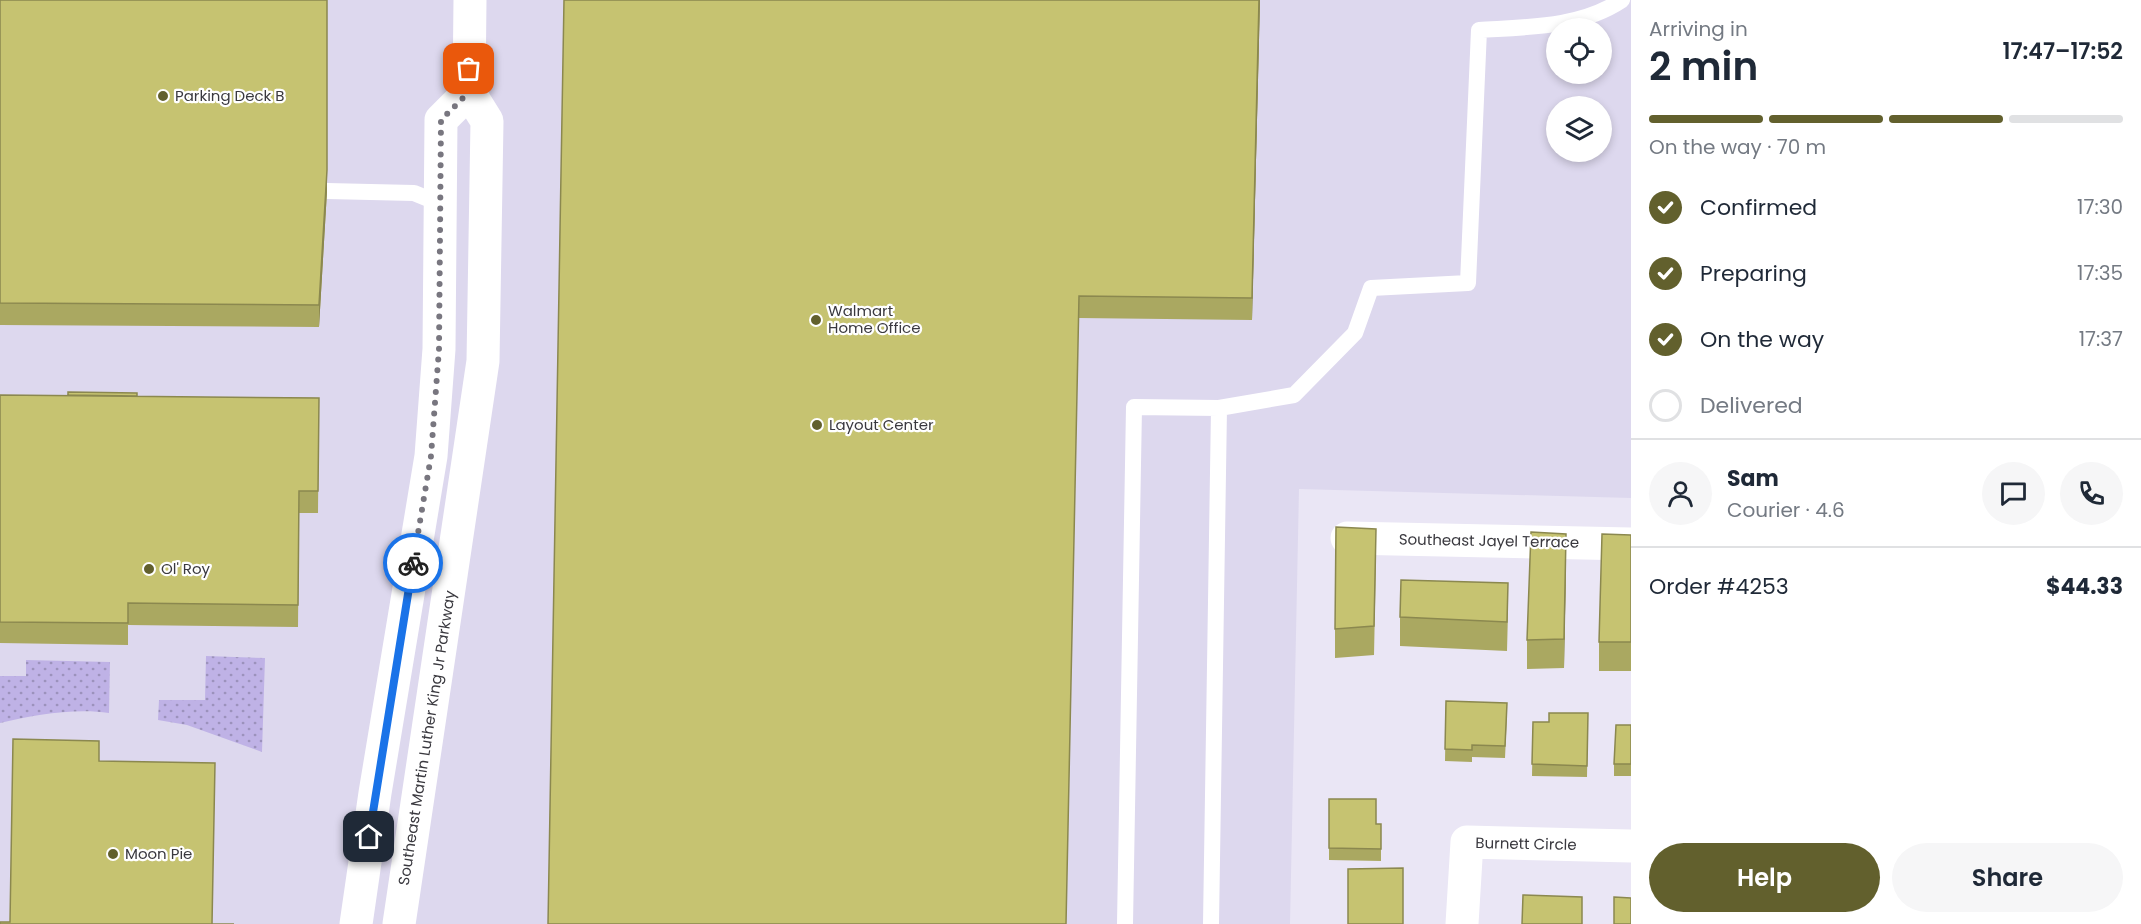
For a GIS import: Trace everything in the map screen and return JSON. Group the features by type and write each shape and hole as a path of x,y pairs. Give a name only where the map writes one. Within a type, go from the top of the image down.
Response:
{"street":[{"path":"356,924 375,793 431,456 439,349 441,120 469,92 470,0"},
{"name":"Southeast Martin Luther King Jr Parkway","path":"399,924 483,361 487,121 469,92"},
{"name":"Southeast Jayel Terrace","path":"1347,538 1631,544"},
{"name":"Burnett Circle","path":"1462,924 1467,842 1631,846"}],"lane":[{"path":"1125,924 1134,407 1219,408 1294,395 1355,333 1371,288 1468,283 1479,30 1556,24 1604,12 1622,0"},
{"path":"327,191 414,193 441,204"},
{"path":"1210,924 1219,408"}],"shaded area":[{"name":"Walmart Home Office","path":"0,0 1631,0 1631,498 1299,489 1290,924 0,924"},
{"path":"206,656 265,658 262,752 187,725 158,720 159,700 205,700"},
{"path":"26,660 110,662 109,713 82,711 54,713 0,723 0,676 26,676"}],"building":[{"name":"Parking Deck B","path":"0,0 327,0 327,170 319,305 0,303"},
{"name":"Layout Center","path":"564,0 1259,0 1252,298 1079,296 1066,924 548,924"},
{"path":"68,392 137,393 137,396 68,395"},
{"name":"Ol' Roy","path":"0,395 319,398 318,491 299,491 298,605 128,603 128,623 0,622"},
{"path":"1336,527 1376,529 1374,626 1335,629"},
{"path":"1531,532 1566,534 1564,639 1527,640"},
{"path":"1602,534 1631,535 1631,642 1599,642"},
{"path":"1401,580 1508,583 1507,622 1400,617"},
{"path":"1446,701 1507,703 1505,746 1472,745 1472,750 1445,749"},
{"path":"1549,713 1588,713 1587,766 1532,764 1533,722 1549,722"},
{"path":"1616,725 1631,725 1631,764 1614,764"},
{"name":"Moon Pie","path":"13,739 99,741 99,761 215,763 212,924 0,924 0,922 10,922"},
{"path":"1329,799 1376,799 1376,824 1381,824 1381,849 1329,848"},
{"path":"1403,868 1403,924 1348,924 1348,869"},
{"path":"1523,895 1582,897 1582,924 1522,924"},
{"path":"1614,897 1631,898 1631,924 1614,924"}],"way so far":[{"path":"413,563 431,456 439,349 441,120 469,92 469,69"}],"place":[{"name":"Parking Deck B","path":"163,96"},
{"name":"Walmart Home Office","path":"816,320"},
{"name":"Layout Center","path":"817,425"},
{"name":"Ol' Roy","path":"149,569"},
{"name":"Moon Pie","path":"113,854"}],"route":[{"path":"369,837 413,563"}]}
